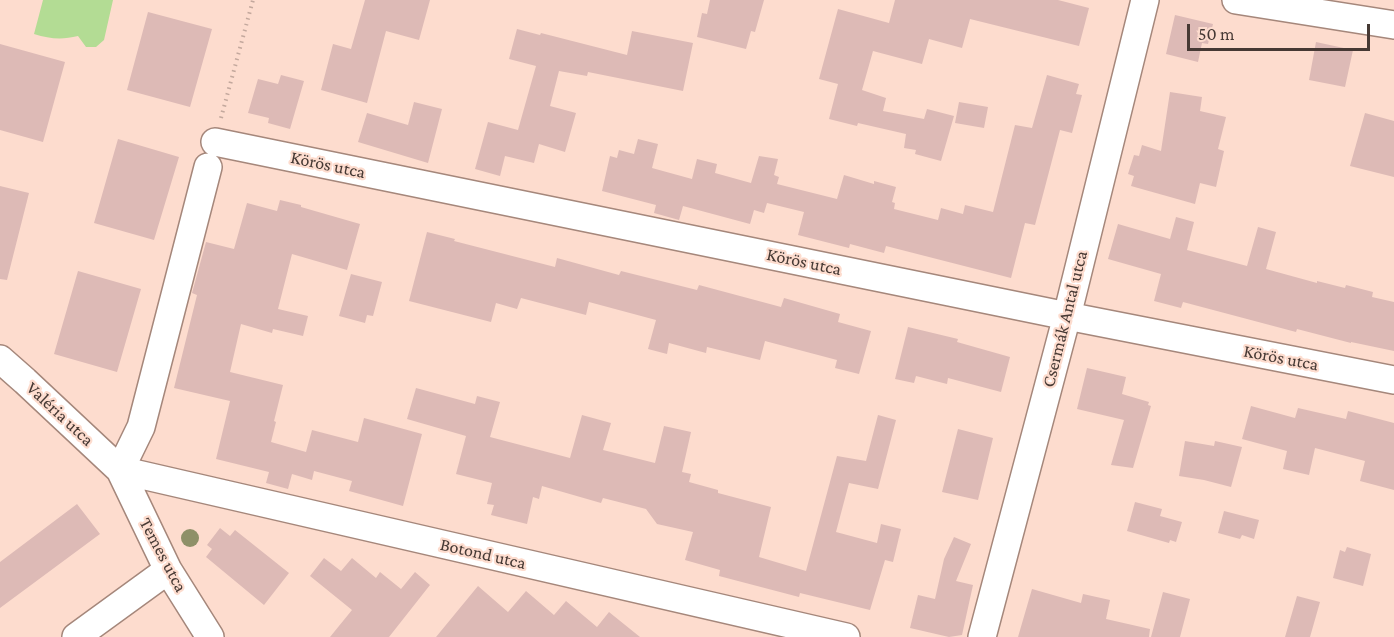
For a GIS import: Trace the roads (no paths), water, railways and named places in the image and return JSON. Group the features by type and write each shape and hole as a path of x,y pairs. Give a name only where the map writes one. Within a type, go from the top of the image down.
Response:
{"street":[{"name":"Csermák Antal utca","path":"982,637 1067,316 1145,0"},
{"path":"1236,0 1394,25"},
{"name":"Körös utca","path":"120,470 141,427 215,143 1394,380"},
{"name":"Valéria utca","path":"0,359 120,470"},
{"name":"Temes utca","path":"120,470 168,570 210,637"},
{"name":"Botond utca","path":"120,470 846,637"},
{"path":"76,637 168,570"}]}
